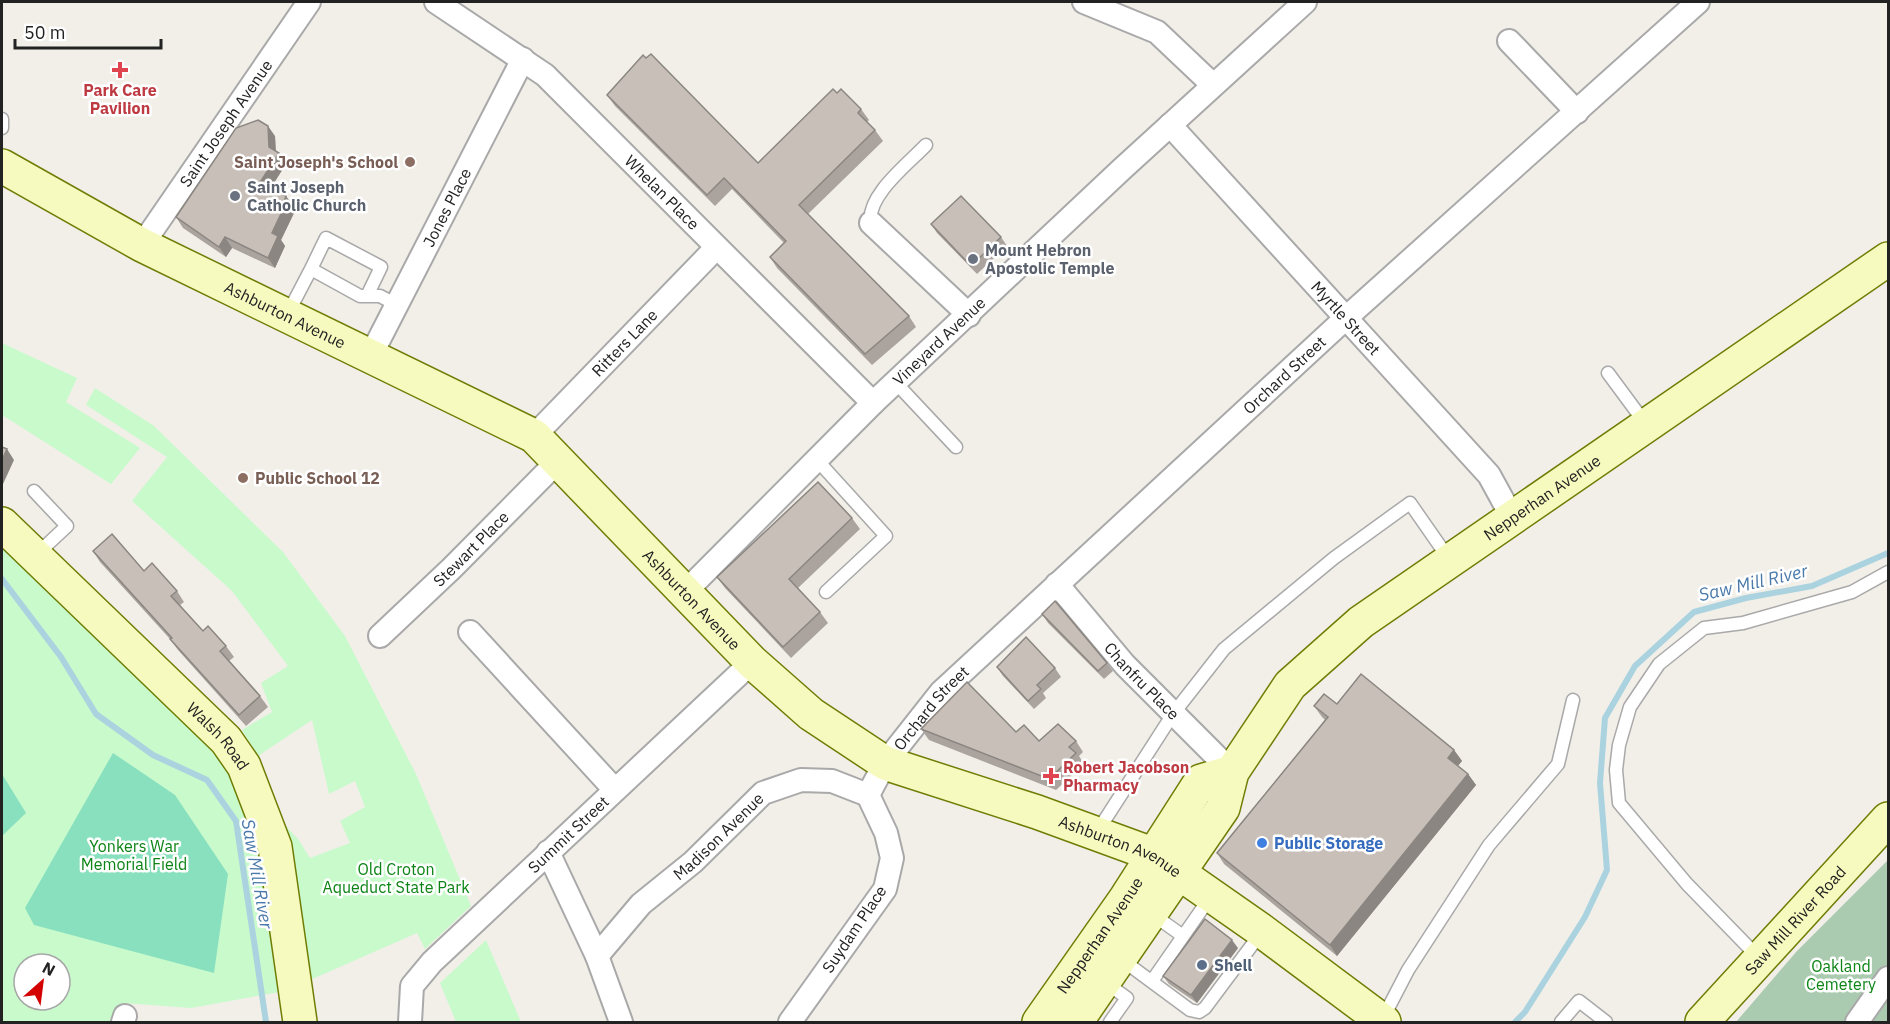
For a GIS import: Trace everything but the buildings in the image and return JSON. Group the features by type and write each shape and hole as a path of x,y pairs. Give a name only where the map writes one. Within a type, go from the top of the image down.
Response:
{"main road":[{"name":"Ashburton Avenue","path":"2,166 142,245 534,436 752,662 811,714 885,763 1096,833 1165,863 1262,931 1382,1022"},
{"name":"Nepperhan Avenue","path":"1076,1023 1151,913 1165,863 1201,780 1232,772 1290,686 1361,622 1646,424 1888,260"},
{"name":"Walsh Road","path":"2,524 162,681 226,740 244,766 276,847 300,1023"},
{"name":"Saw Mill River Road","path":"1702,1023 1888,819"},
{"name":"Nepperhan Avenue","path":"1039,1023 1126,898 1165,863"}],"street":[{"name":"Saint Joseph Avenue","path":"142,245 309,2"},
{"name":"Whelan Place","path":"436,2 545,75 873,403"},
{"path":"1084,2 1157,32 1213,85"},
{"name":"Vineyard Avenue","path":"685,592 873,403 1305,2"},
{"name":"Orchard Street","path":"885,763 941,692 1347,317 1698,2"},
{"path":"1509,41 1577,112"},
{"name":"Jones Place","path":"371,355 523,59"},
{"name":"Myrtle Street","path":"1170,125 1489,475 1512,517"},
{"path":"871,222 969,315"},
{"name":"Ritters Lane","path":"534,436 716,248"},
{"name":"Stewart Place","path":"380,636 452,568 559,460"},
{"name":"Chanfru Place","path":"1057,584 1125,665 1232,772"},
{"path":"470,632 615,790"},
{"name":"Summit Street","path":"410,1023 412,986 432,962 752,662"},
{"path":"868,795 885,763"},
{"name":"Madison Avenue","path":"597,956 641,904 693,862 763,793 801,780 832,781 868,795"},
{"name":"Suydam Place","path":"790,1023 885,890 892,858 886,833 868,795"},
{"path":"548,852 597,956 621,1023"},
{"path":"1857,1023 1888,978"}],"lane":[{"path":"2,119 2,128"},
{"path":"871,222 869,214 878,195 926,146"},
{"path":"287,315 326,238 381,267 368,296"},
{"path":"311,269 360,296 380,296 397,305"},
{"path":"1608,373 1646,424"},
{"path":"896,382 956,447"},
{"path":"816,460 885,536 826,592"},
{"path":"34,491 67,526 35,556"},
{"path":"1096,833 1173,714 1224,649 1334,558 1410,503 1449,560"},
{"path":"1760,959 1687,884 1618,802 1616,770 1619,745 1630,707 1659,664 1704,628 1743,623 1852,592 1888,572"},
{"path":"1382,1022 1408,970 1489,845 1558,764 1573,700"},
{"path":"1152,981 1212,896"},
{"path":"1151,913 1183,936"},
{"path":"1112,970 1152,981 1190,1010 1199,1012 1205,1008 1262,931"},
{"path":"1110,1023 1127,998 1112,970"},
{"path":"1561,1023 1579,1001 1606,1023"}],"green space":[{"path":"2,343 77,378 66,402 140,448 111,484 2,415"},
{"name":"Yonkers War Memorial Field","path":"95,388 154,426 283,552 345,636 416,774 471,906 425,949 417,933 285,991 191,1008 123,1003 117,1022 2,1022 2,532 161,692 298,839 310,858 350,843 340,821 365,807 355,781 329,794 312,720 258,756 242,730 272,712 261,683 288,666 232,591 132,501 167,457 86,405"},
{"path":"113,753 175,795 228,874 214,973 34,925 25,908"},
{"path":"2,774 26,813 2,836"},
{"name":"Oakland Cemetery","path":"1888,860 1888,1022 1736,1022 1797,951"},
{"name":"Old Croton Aqueduct State Park","path":"486,940 521,1022 456,1022 440,983"}],"waterway":[{"name":"Saw Mill River","path":"1515,1022 1525,1012 1585,917 1607,870 1600,783 1605,718 1635,666 1694,612 1746,598 1812,586 1888,553"},
{"name":"Saw Mill River","path":"2,579 61,657 96,714 153,755 207,780 236,821 266,1022"}],"place":[{"name":"Park Care Pavilion","path":"120,70"},
{"name":"Saint Joseph's School","path":"410,162"},
{"name":"Saint Joseph Catholic Church","path":"235,196"},
{"name":"Mount Hebron Apostolic Temple","path":"973,259"},
{"name":"Public School 12","path":"243,478"},
{"name":"Robert Jacobson Pharmacy","path":"1051,776"},
{"name":"Public Storage","path":"1262,843"},
{"name":"Shell","path":"1202,965"}]}
